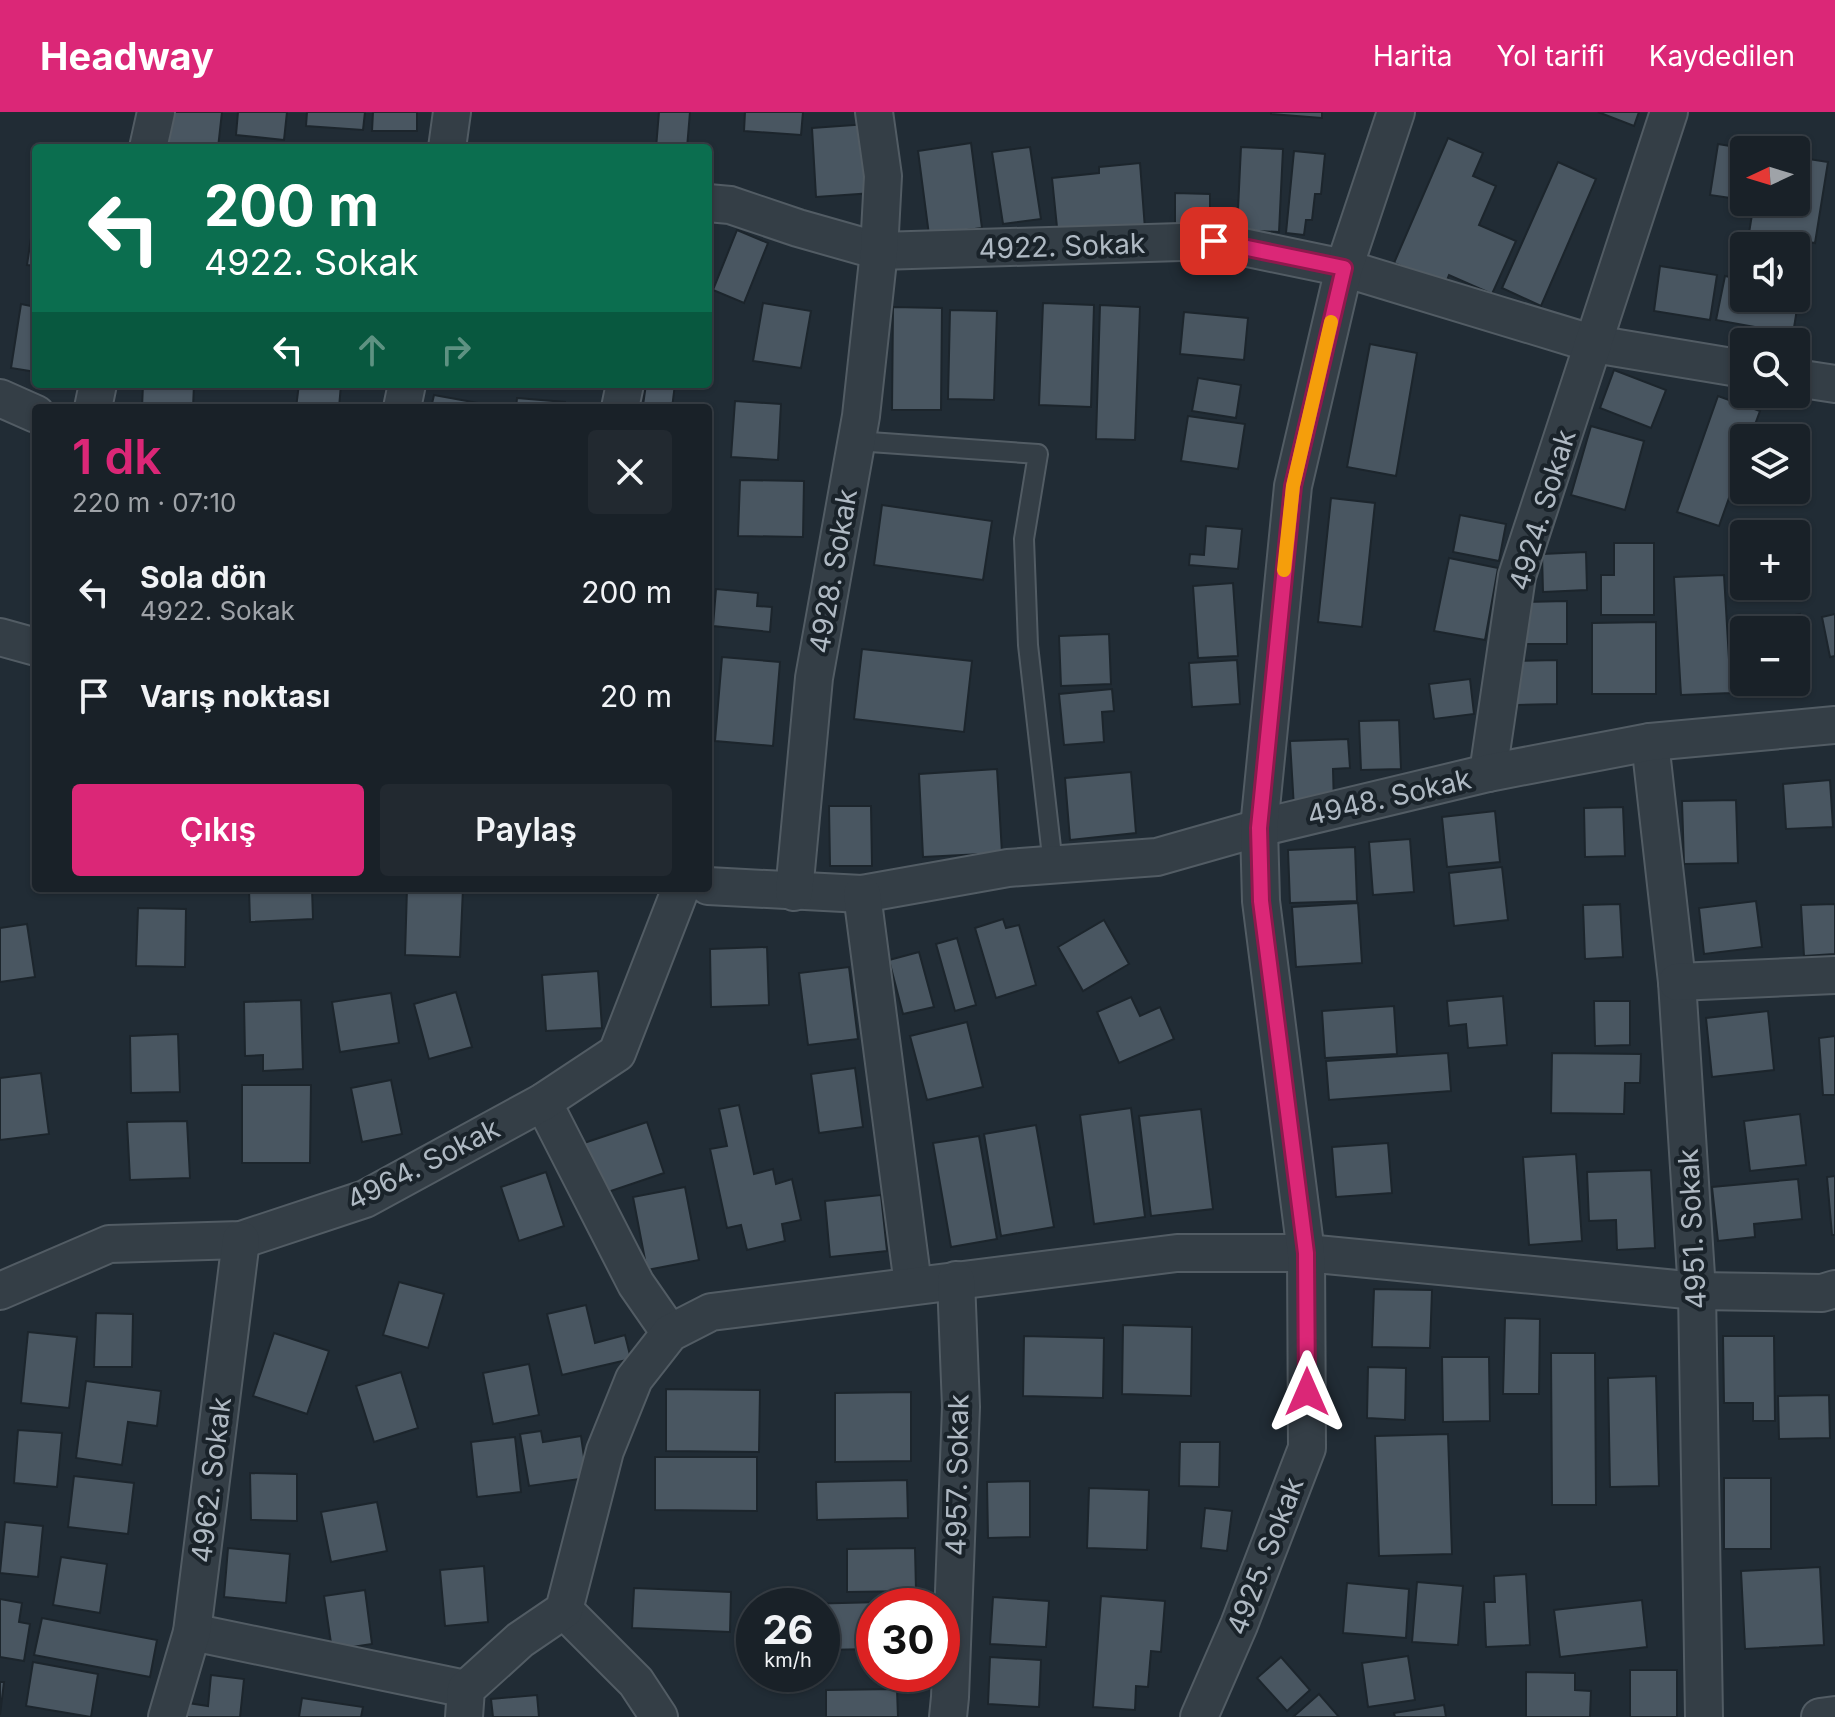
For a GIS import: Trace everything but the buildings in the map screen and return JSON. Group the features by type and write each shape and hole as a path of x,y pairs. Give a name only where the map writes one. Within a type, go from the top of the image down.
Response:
{"street":[{"path":"149,144 156,112"},
{"path":"448,144 452,112"},
{"name":"4928. Sokak","path":"794,892 814,678 861,416 879,251 883,176 874,112"},
{"name":"4925. Sokak","path":"1199,1717 1239,1625 1307,1448 1306,1253 1261,901 1259,828 1293,486 1344,268 1396,112"},
{"name":"4924. Sokak","path":"1488,773 1517,576 1669,112"},
{"name":"4922. Sokak","path":"712,203 730,205 879,251 1214,241 1344,268 1594,344 1730,367"},
{"path":"1810,379 1834,380"},
{"path":"0,398 32,412"},
{"path":"0,637 32,646"},
{"name":"4948. Sokak","path":"712,886 862,894 1008,868 1157,857 1259,828 1488,773 1650,742 1835,725"},
{"name":"4951. Sokak","path":"1650,742 1677,982 1697,1291 1704,1717"},
{"name":"4964. Sokak","path":"0,1291 109,1244 241,1240 365,1199 543,1102 617,1053 679,892"},
{"path":"862,894 913,1285"},
{"path":"1677,982 1835,975"},
{"path":"543,1102 636,1284 670,1333"},
{"name":"4962. Sokak","path":"167,1717 192,1632 241,1240"},
{"path":"192,1632 465,1703 520,1640 564,1610 605,1451 634,1379 670,1333 711,1312 1177,1253 1306,1253 1697,1291 1822,1293 1835,1289"},
{"name":"4957. Sokak","path":"948,1717 961,1407 956,1280"},
{"path":"564,1610 636,1682 659,1717"},
{"path":"1820,1717 1835,1715"}],"lane":[{"path":"856,441 1038,454 1024,539 1028,645 1053,865"}],"slow traffic":[{"path":"1284,570 1293,486 1331,322"}],"route":[{"path":"1214,241 1344,268 1293,486 1259,828 1261,901 1306,1253 1307,1392"}]}
